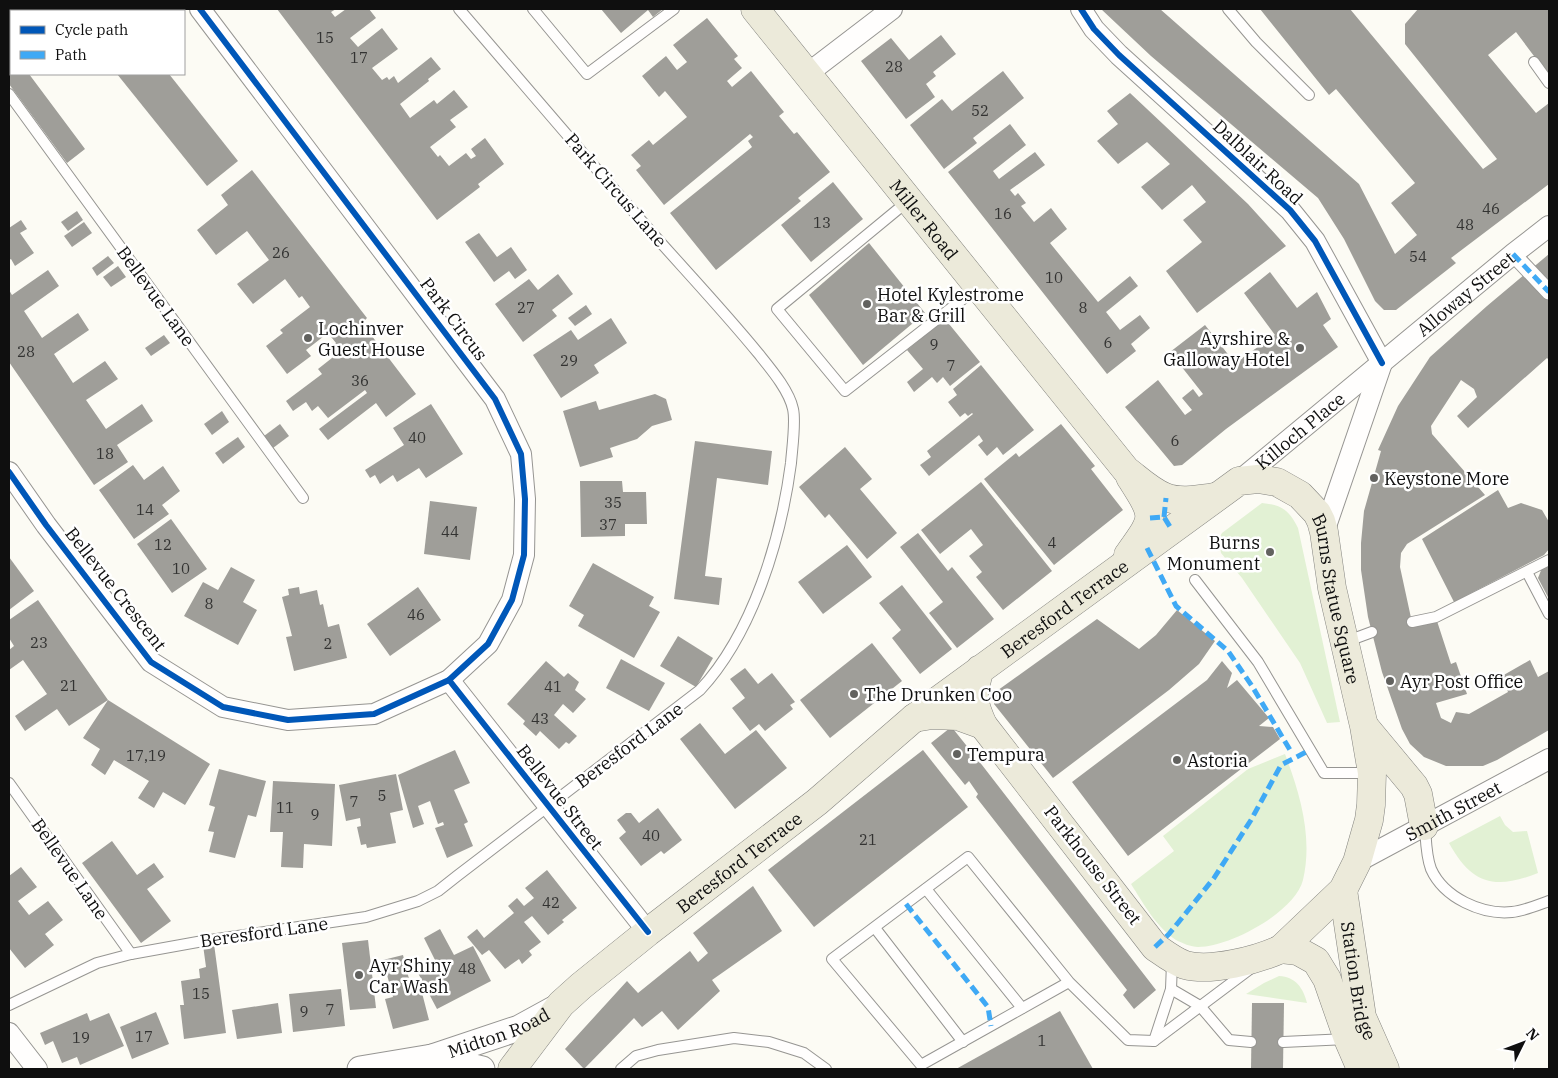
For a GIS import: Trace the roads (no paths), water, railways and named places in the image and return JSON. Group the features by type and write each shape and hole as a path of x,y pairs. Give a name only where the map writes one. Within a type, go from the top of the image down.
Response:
{"main road":[{"name":"Miller Road","path":"755,9 1126,470 1153,491 1166,498 1184,500 1216,497"},
{"path":"1120,567 1146,529 1150,518 1148,505 1126,470"},
{"name":"Burns Statue Square","path":"1239,481 1258,479 1277,482 1300,495 1317,512 1324,532 1332,588 1364,726 1372,773 1371,805 1357,862 1342,890 1275,952"},
{"name":"Killoch Place","path":"1216,497 1239,481"},
{"name":"Beresford Terrace","path":"512,1069 561,1004 581,986 817,802 914,718 1216,497"},
{"name":"Parkhouse Street","path":"980,669 975,686 974,702 983,725 1155,946 1173,960 1187,965 1203,966 1227,965 1275,952"},
{"path":"914,718 945,715 958,716 983,725"},
{"path":"1364,726 1414,786 1418,794 1424,826"},
{"name":"Station Bridge","path":"1342,890 1355,1028 1361,1069"},
{"name":"Station Bridge","path":"1275,952 1298,951 1316,961 1355,1028 1385,1069"}],"street":[{"name":"Park Circus","path":"200,9 495,399 521,454 525,499 524,555 512,600 488,644 449,680"},
{"path":"807,74 892,9"},
{"name":"Dalblair Road","path":"1081,9 1094,29 1120,56 1290,210 1315,241 1382,363"},
{"name":"Alloway Street","path":"1382,363 1549,226"},
{"path":"1513,254 1549,292"},
{"path":"1324,532 1382,363"},
{"name":"Killoch Place","path":"1239,481 1382,363"},
{"name":"Bellevue Crescent","path":"9,472 46,525 151,662 222,707 288,720 374,714 449,680"},
{"name":"Bellevue Street","path":"449,680 648,932"},
{"name":"Smith Street","path":"1357,862 1549,759"},
{"name":"Midton Road","path":"360,1069 432,1057 518,1028 561,1004"},
{"path":"9,1033 37,1069"},
{"name":"Midton Road","path":"432,1057 482,1069"}],"lane":[{"name":"Park Circus Lane","path":"459,9 773,371"},
{"path":"533,9 587,74 674,9"},
{"path":"1228,9 1256,42 1309,95"},
{"path":"1534,62 1549,83"},
{"name":"Bellevue Lane","path":"9,94 303,498"},
{"path":"909,201 777,309 846,390 978,287"},
{"name":"Beresford Lane","path":"9,1005 97,963 130,954 203,941 366,917 418,902 438,891 700,690 715,674 736,641 751,608 776,540 783,512 792,449 793,409 773,371"},
{"path":"1412,622 1436,617 1549,560"},
{"path":"1527,572 1549,614"},
{"path":"1195,580 1258,662 1324,774 1372,773"},
{"path":"1344,642 1372,632"},
{"name":"Bellevue Lane","path":"9,783 130,954"},
{"path":"1424,826 1431,868 1440,882 1453,895 1480,908 1498,913 1515,912 1549,901"},
{"path":"1069,982 921,1065 832,960 968,857 1069,982 1128,1040 1154,1041 1275,952"},
{"path":"926,889 1022,1008"},
{"path":"875,928 963,1042"},
{"path":"1154,1041 1171,989 1173,960"},
{"path":"1171,989 1200,1006 1229,1040 1251,1042"},
{"path":"1282,1042 1355,1028"},
{"path":"621,1069 636,1056 658,1050 734,1038 769,1042 804,1053 826,1069"}],"place":[{"name":"Hotel Kylestrome Bar & Grill","path":"867,304"},
{"name":"Lochinver Guest House","path":"308,338"},
{"name":"Ayrshire & Galloway Hotel","path":"1300,348"},
{"name":"Keystone More","path":"1374,478"},
{"name":"Burns Monument","path":"1270,552"},
{"name":"Ayr Post Office","path":"1390,681"},
{"name":"The Drunken Coo","path":"854,694"},
{"name":"Tempura","path":"957,754"},
{"name":"Astoria","path":"1177,760"},
{"name":"Ayr Shiny Car Wash","path":"359,975"}]}
